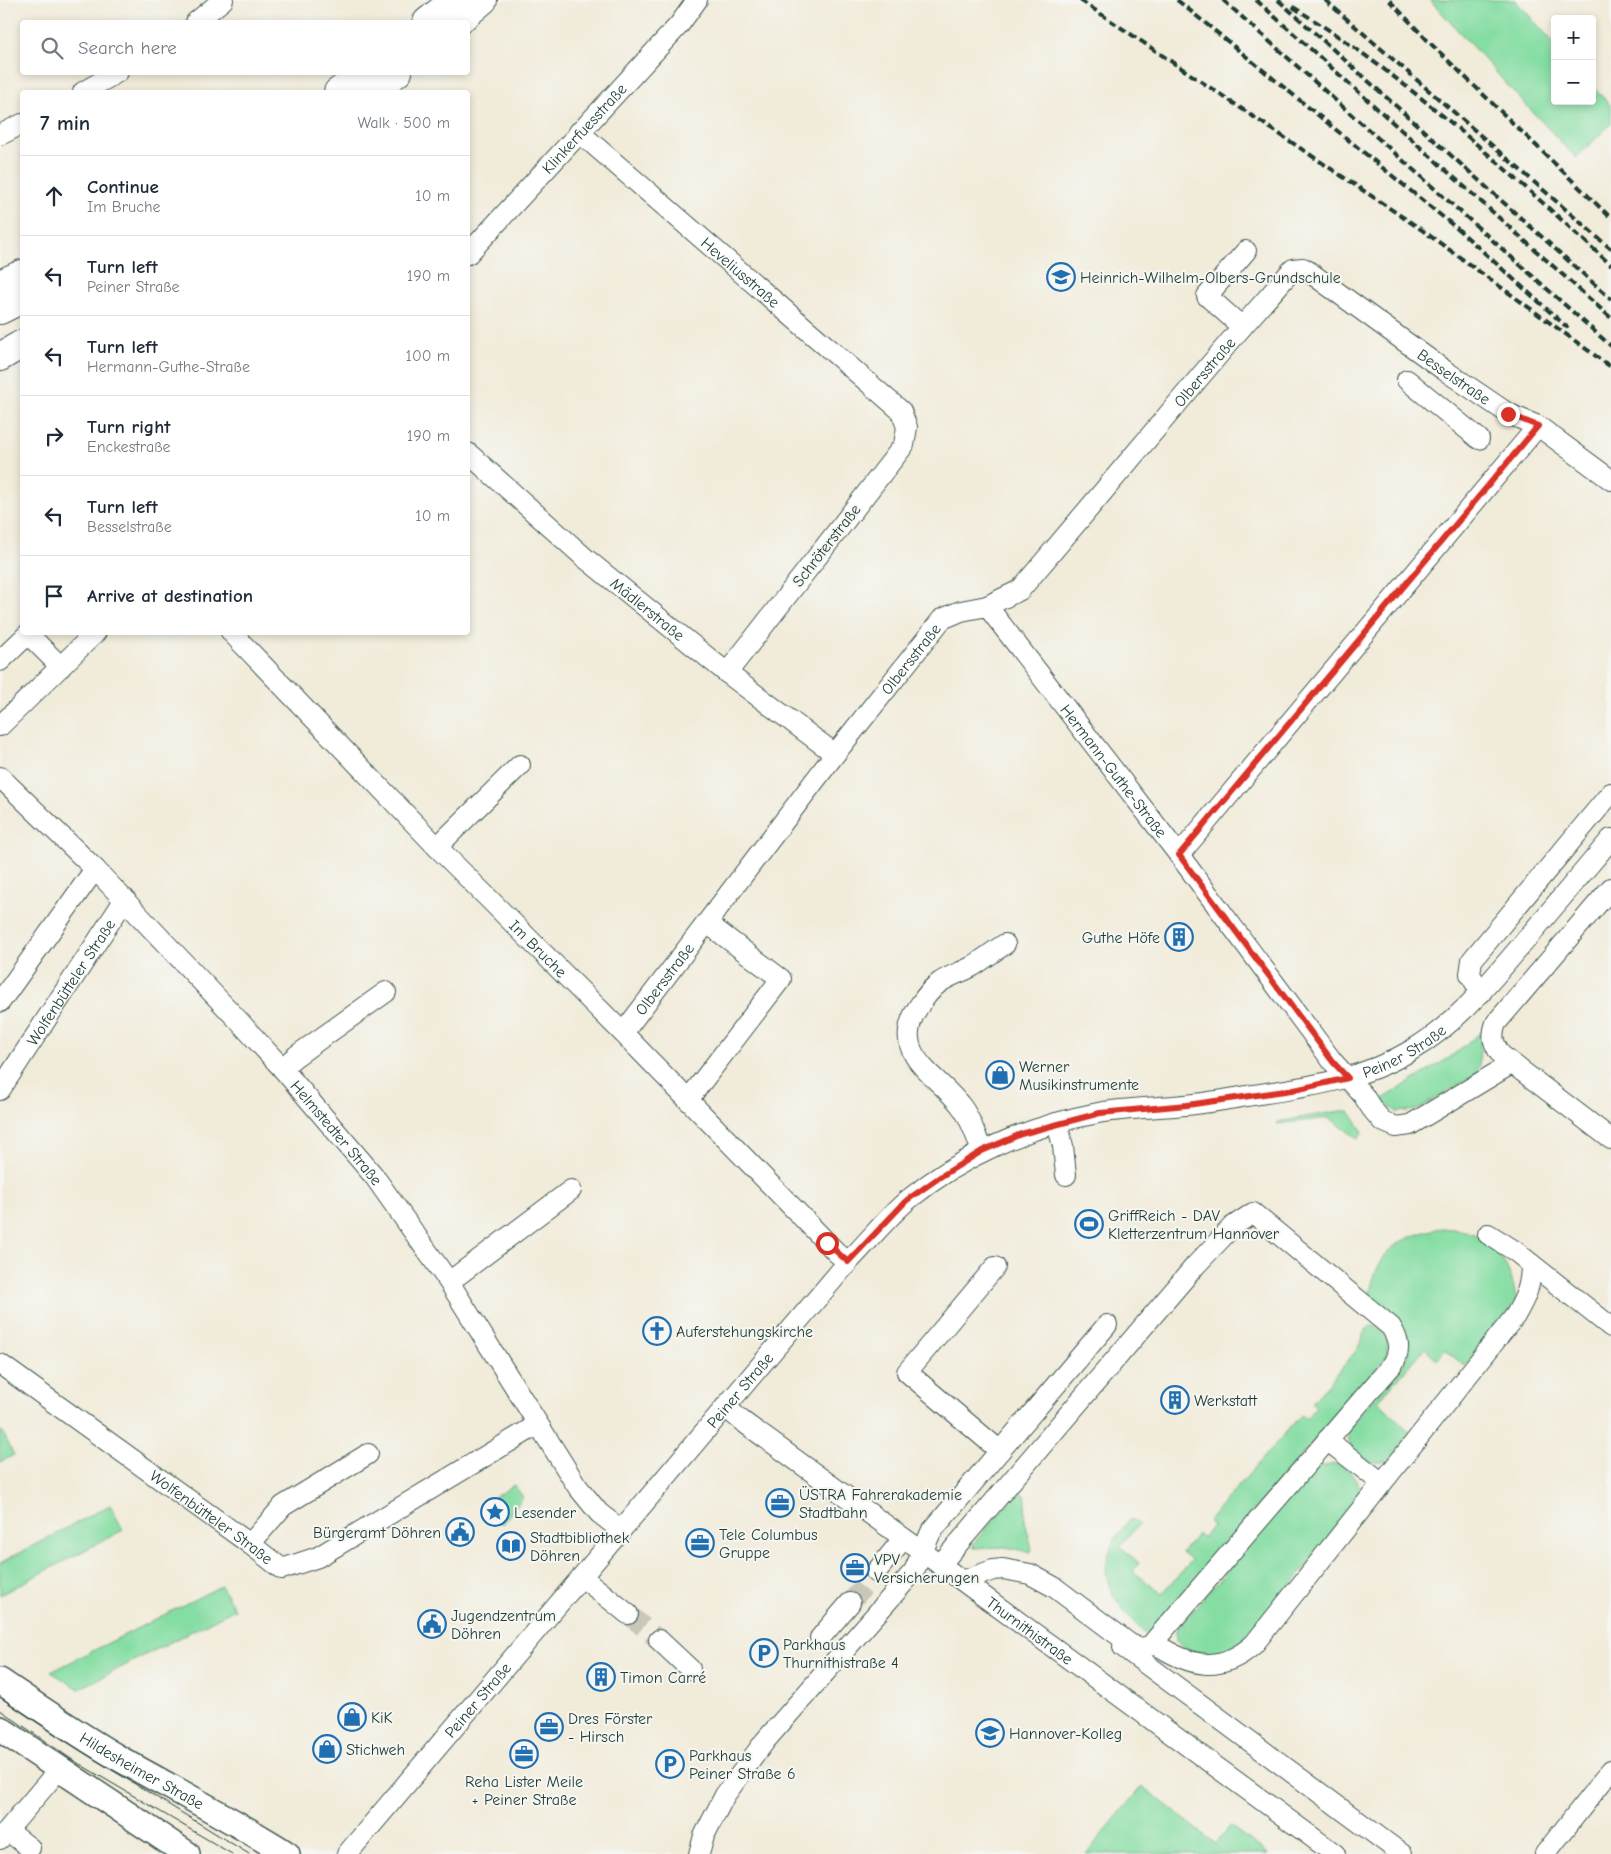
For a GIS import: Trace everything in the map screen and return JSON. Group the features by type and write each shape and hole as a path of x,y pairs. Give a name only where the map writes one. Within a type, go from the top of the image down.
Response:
{"highway":[{"path":"429,20 454,0"},
{"path":"459,20 483,0"},
{"path":"341,90 361,75"},
{"path":"374,90 394,75"},
{"path":"0,284 20,275"},
{"path":"0,310 20,300"},
{"path":"0,323 20,313"},
{"path":"0,357 20,345"}],"main road":[{"name":"Hildesheimer Straße","path":"0,1681 78,1734 241,1825 287,1854"},
{"path":"0,1729 186,1854"}],"street":[{"path":"198,20 223,0"},
{"name":"Klinkerfuesstraße","path":"470,252 679,25 698,0"},
{"path":"86,90 113,75"},
{"path":"0,135 20,125"},
{"name":"Heveliusstraße","path":"579,132 901,411"},
{"path":"1242,327 1207,296 1246,251"},
{"name":"Olbersstraße","path":"623,1033 835,754 942,619 961,611 987,606 1020,590 1288,273 1293,268 1299,268"},
{"name":"Besselstraße","path":"1299,268 1308,271 1508,414 1538,426 1611,480"},
{"path":"1425,395 1444,370"},
{"path":"1407,380 1479,439"},
{"name":"Schröterstraße","path":"727,673 904,445 907,427 901,411"},
{"path":"1179,855 1538,426"},
{"name":"Mädlerstraße","path":"470,455 585,558 727,673 835,754"},
{"name":"Hermann-Guthe-Straße","path":"987,606 1179,855 1333,1062 1363,1095 1382,1121 1396,1127 1410,1125 1512,1064"},
{"path":"0,661 27,635"},
{"path":"29,635 61,667"},
{"path":"0,726 93,635"},
{"name":"Im Bruche","path":"234,635 437,847 848,1262"},
{"path":"437,847 520,765"},
{"name":"Helmstedter Straße","path":"0,777 125,899 282,1068 374,1176 449,1282 577,1486 599,1513 621,1530"},
{"path":"1481,994 1470,974 1472,960 1611,793"},
{"name":"Peiner Straße","path":"347,1854 848,1262 907,1200 982,1151 1021,1134 1058,1123 1100,1113 1187,1105 1299,1089 1348,1078 1380,1067 1412,1051 1450,1023 1481,994 1611,839"},
{"path":"0,1002 95,869"},
{"path":"1611,888 1496,1023 1493,1032 1493,1043 1501,1055 1611,1139"},
{"name":"Wolfenbütteler Straße","path":"1,1087 125,899"},
{"path":"688,1100 781,979 708,923"},
{"path":"982,1151 963,1108 953,1095 923,1068 916,1059 909,1042 909,1032 913,1016 921,1003 939,983 973,966 1005,944"},
{"path":"282,1068 386,992"},
{"path":"1058,1123 1066,1175"},
{"path":"449,1282 571,1190"},
{"path":"940,1565 1195,1266 1232,1227 1253,1213 1391,1327 1398,1342 1398,1356 1393,1364 1154,1643 1146,1648 1136,1647 1043,1580 1018,1570 993,1570 963,1581"},
{"path":"1488,1234 1515,1251 1611,1327"},
{"path":"1154,1643 1188,1662 1207,1664 1227,1661 1243,1654 1254,1644 1515,1316 1527,1296 1531,1264"},
{"path":"995,1267 907,1372 1000,1451"},
{"path":"699,1854 704,1836 725,1795 759,1749 914,1571 930,1532 1107,1325"},
{"name":"Wolfenbütteler Straße","path":"0,1364 282,1569 318,1557 537,1425"},
{"name":"Thurnithistraße","path":"725,1407 903,1539 963,1581 1322,1850"},
{"path":"1327,1440 1382,1483"},
{"path":"250,1544 282,1506 368,1454"},
{"path":"876,1572 903,1539"},
{"path":"582,1577 628,1614"},
{"path":"820,1638 850,1603"},
{"path":"1092,1615 1121,1645 1402,1854"},
{"path":"659,1640 690,1668"},
{"path":"30,1848 4,1835 60,1768"},
{"path":"1545,1854 1611,1770"}],"green space":[{"path":"1430,0 1515,0 1551,40 1551,105 1596,105 1596,89 1611,106 1611,124 1576,158"},
{"path":"1481,1032 1479,1067 1475,1075 1417,1110 1397,1112 1381,1100 1449,1058"},
{"path":"1349,1111 1363,1132 1358,1139 1330,1118 1277,1124 1277,1122"},
{"path":"1441,1228 1461,1230 1478,1236 1496,1251 1508,1270 1515,1292 1516,1303 1465,1366 1445,1350 1437,1360 1425,1348 1378,1401 1413,1435 1392,1458 1386,1461 1373,1462 1361,1457 1352,1448 1349,1442 1350,1426 1400,1369 1407,1357 1409,1346 1403,1328 1369,1297 1373,1281 1384,1257 1392,1249 1412,1236"},
{"path":"1371,1326 1381,1329 1386,1337 1388,1347 1386,1357 1150,1632 1144,1633 1119,1604 1111,1591 1107,1578 1110,1550 1118,1535 1131,1518 1139,1524 1120,1546 1139,1563 1133,1571 1162,1594 1192,1560 1182,1552 1198,1534 1203,1538 1213,1526 1208,1521 1301,1415 1306,1419 1316,1407 1312,1403 1356,1351 1363,1334"},
{"path":"2,1431 14,1455 0,1462 0,1432"},
{"path":"1333,1464 1345,1468 1353,1475 1361,1497 1252,1635 1235,1648 1225,1652 1210,1654 1188,1650 1176,1641 1176,1630 1314,1469"},
{"path":"514,1485 523,1497 502,1524 484,1510 482,1505"},
{"path":"1022,1493 1026,1498 1025,1521 1032,1550 1029,1552 1005,1547 974,1548 973,1544 1015,1495"},
{"path":"110,1505 123,1530 0,1595 0,1563"},
{"path":"221,1586 235,1609 79,1689 51,1672"},
{"path":"1142,1786 1216,1844 1230,1826 1268,1854 1086,1854"}],"tunnel":[{"path":"850,1603 876,1572"},
{"path":"628,1614 659,1640"}],"tram line":[{"path":"0,1697 78,1749 249,1854"},
{"path":"0,1710 71,1759 232,1854"}],"railway":[{"path":"1080,0 1422,230 1611,367"},
{"path":"1177,0 1460,231 1568,328"},
{"path":"1223,0 1611,346"},
{"path":"1256,0 1611,318"},
{"path":"1278,0 1611,299"},
{"path":"1325,0 1611,249"},
{"path":"1389,0 1430,43 1611,218"},
{"path":"1293,7 1378,65 1458,128 1611,265"}],"place":[{"name":"Heinrich-Wilhelm-Olbers-Grundschule","path":"1061,277"},
{"name":"Guthe Höfe","path":"1179,937"},
{"name":"Werner Musikinstrumente","path":"1000,1075"},
{"name":"GriffReich - DAV Kletterzentrum Hannover","path":"1089,1224"},
{"name":"Auferstehungskirche","path":"657,1331"},
{"name":"Werkstatt","path":"1175,1400"},
{"name":"ÜSTRA Fahrerakademie Stadtbahn","path":"780,1503"},
{"name":"Lesender","path":"495,1512"},
{"name":"Bürgeramt Döhren","path":"460,1532"},
{"name":"Tele Columbus Gruppe","path":"700,1543"},
{"name":"Stadtbibliothek Döhren","path":"511,1546"},
{"name":"VPV Versicherungen","path":"855,1568"},
{"name":"Jugendzentrum Döhren","path":"432,1624"},
{"name":"Parkhaus Thurnithistraße 4","path":"764,1653"},
{"name":"Timon Carré","path":"601,1677"},
{"name":"KiK","path":"352,1717"},
{"name":"Dres Förster - Hirsch","path":"549,1727"},
{"name":"Hannover-Kolleg","path":"990,1733"},
{"name":"Stichweh","path":"327,1749"},
{"name":"Reha Lister Meile + Peiner Straße","path":"524,1754"},
{"name":"Parkhaus Peiner Straße 6","path":"670,1764"}],"route":[{"path":"827,1243 848,1262 907,1200 982,1151 1021,1134 1100,1113 1187,1105 1299,1089 1348,1078 1333,1062 1179,855 1538,426 1508,414"}]}
